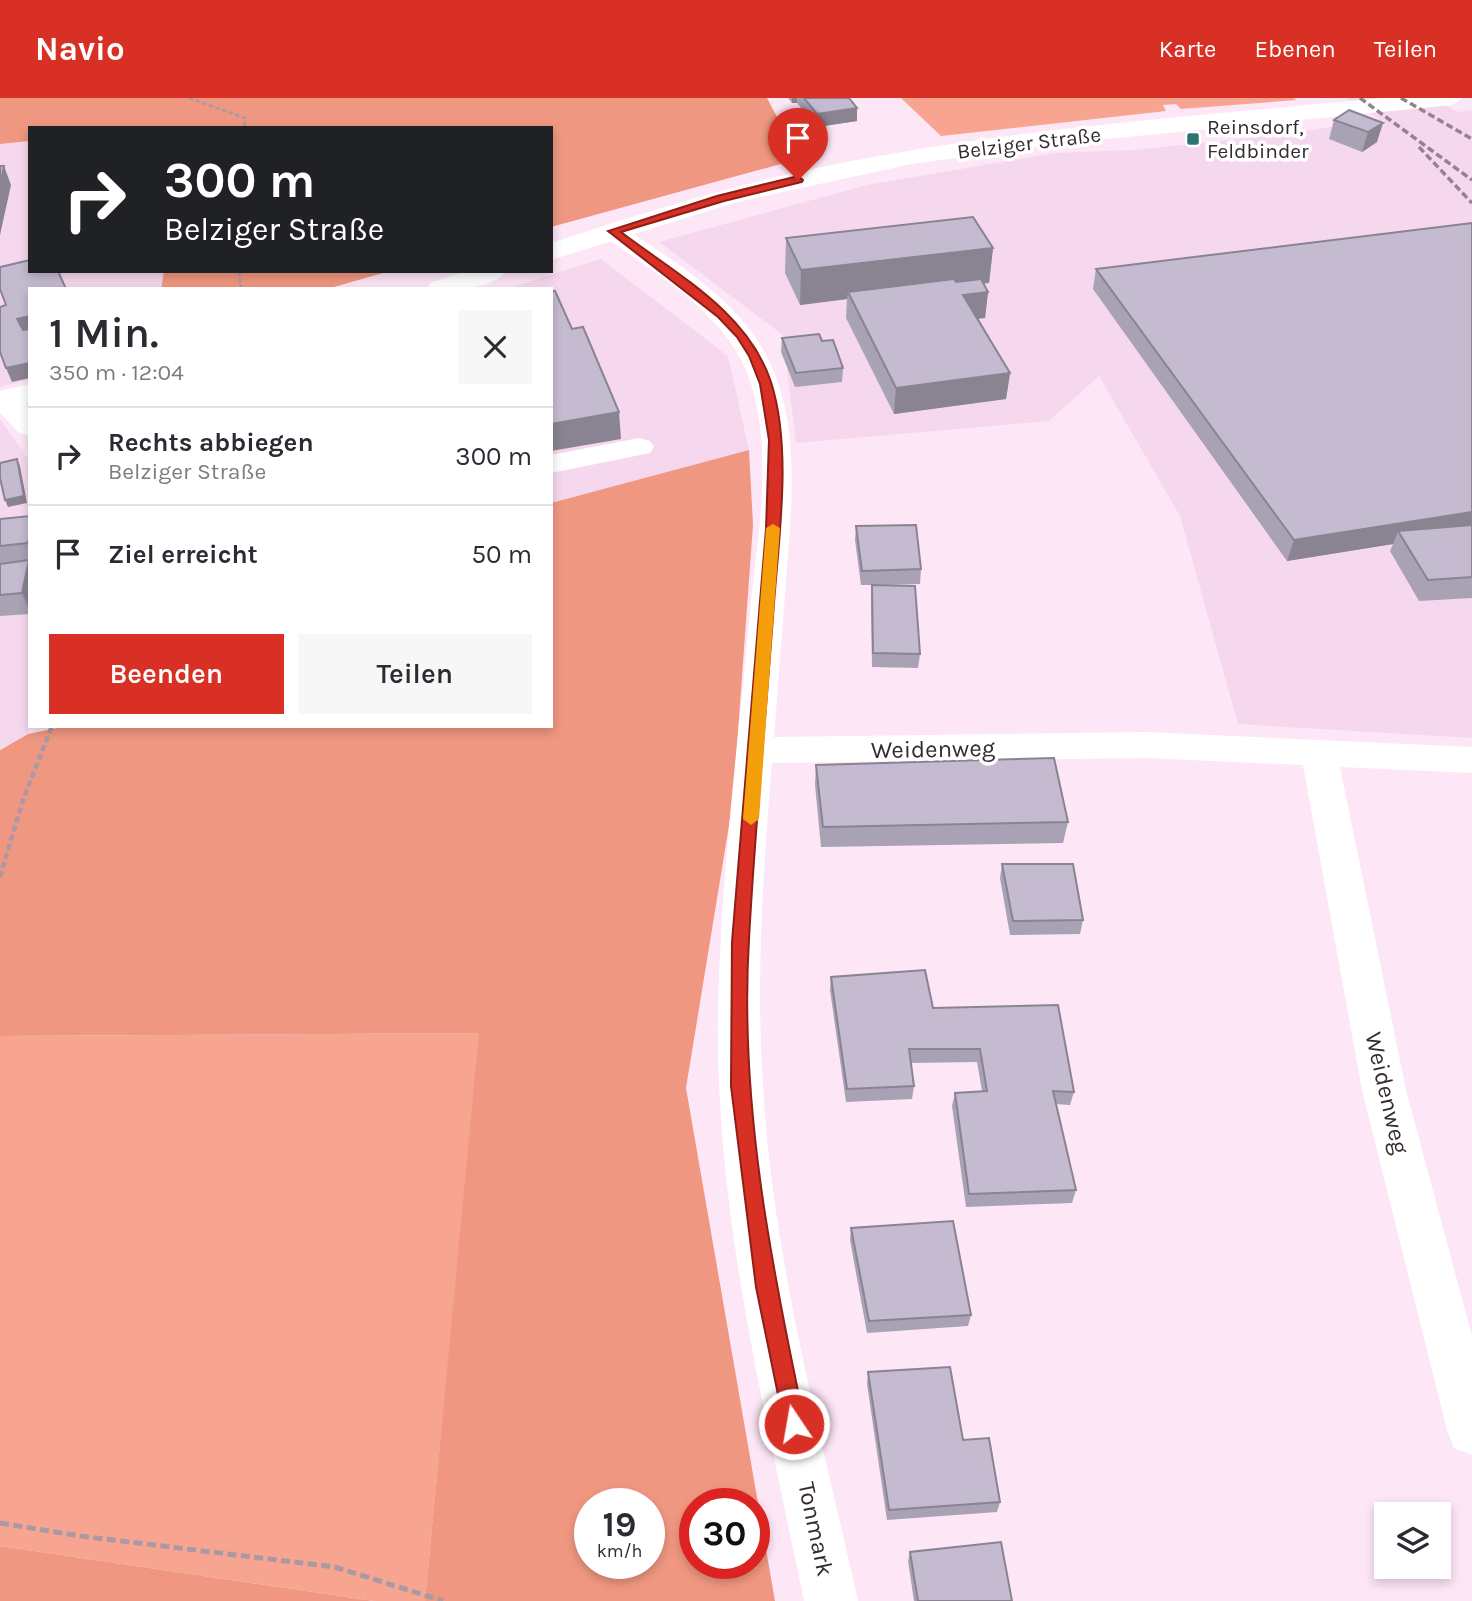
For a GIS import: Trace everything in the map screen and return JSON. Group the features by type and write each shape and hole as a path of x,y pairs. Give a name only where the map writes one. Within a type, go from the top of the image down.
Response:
{"street":[{"name":"Belziger Straße","path":"553,251 613,231 779,184 928,155 1452,98"},
{"name":"Tonmark","path":"613,231 722,314 755,356 766,384 775,440 773,516 757,750 740,942 740,1086 766,1287 831,1601"},
{"path":"446,287 487,273"},
{"path":"13,397 13,411 28,425"},
{"path":"553,464 639,447"},
{"name":"Weidenweg","path":"757,750 947,750 1145,745 1472,760"},
{"name":"Weidenweg","path":"1319,752 1384,1090 1472,1430"}],"path":[{"path":"189,98 245,118 244,126"},
{"path":"0,877 23,800 51,728"},
{"path":"0,1523 80,1536 335,1567 443,1601"}],"shaded area":[{"path":"0,98 767,98 799,159 553,226 553,126 28,126 28,141 0,144"},
{"path":"901,98 1297,100 1181,109 1176,104 1163,105 1166,111 941,136"},
{"path":"1345,98 1431,98 1458,112 1472,110 1472,738 1238,724 1180,516 1099,376 1049,421 796,443 783,335 659,242 867,185 1055,153 1134,150 1286,134 1379,119"},
{"path":"28,141 28,273 164,273 161,287 28,287 28,380 0,387 0,144"},
{"path":"601,259 728,356 749,450 553,502 553,287 512,287"},
{"path":"164,273 383,273 334,287 161,287"},
{"path":"0,419 28,459 28,728 30,728 28,734 0,749"},
{"path":"749,450 753,525 733,801 686,1088 755,1488 679,1488 679,1579 770,1579 770,1572 775,1601 425,1601 479,1033 0,1036 0,750 28,734 57,728 553,728 553,502"},
{"path":"480,1033 425,1601 374,1601 0,1546 0,1036"},
{"path":"0,1546 374,1601 0,1601"}],"building":[{"path":"804,98 849,98 857,108 817,114"},
{"path":"1349,110 1383,123 1368,132 1334,120"},
{"path":"0,166 4,166 0,185"},
{"path":"973,217 993,248 801,270 786,238"},
{"path":"1472,223 1472,512 1294,540 1096,269"},
{"path":"28,260 28,273 59,273 65,287 28,287 28,316 17,319 23,330 28,329 28,363 6,368 0,352 0,307 6,305 0,289 0,267"},
{"path":"954,279 956,282 981,279 988,292 963,295 1010,373 896,388 848,292"},
{"path":"553,291 572,329 583,327 619,412 553,424"},
{"path":"819,334 822,341 833,340 843,368 796,373 782,338"},
{"path":"17,459 24,496 5,500 0,463"},
{"path":"28,516 28,543 0,546 0,519"},
{"path":"916,525 921,569 862,571 856,526"},
{"path":"1472,525 1472,577 1428,580 1398,531"},
{"path":"28,560 22,593 0,595 0,564"},
{"path":"872,585 915,586 920,654 873,653"},
{"path":"1054,758 1068,822 823,827 816,765"},
{"path":"1002,864 1073,864 1083,920 1013,921"},
{"path":"925,970 933,1008 1058,1005 1074,1092 1053,1091 1076,1190 969,1194 955,1093 987,1091 980,1049 909,1049 914,1086 847,1089 831,977"},
{"path":"953,1221 971,1315 869,1321 851,1228"},
{"path":"950,1367 963,1440 989,1438 1000,1502 889,1510 868,1372"},
{"path":"1001,1542 1012,1601 918,1601 910,1552"}],"railway":[{"path":"1360,98 1472,180"},
{"path":"1401,98 1472,139"},
{"path":"1419,147 1472,203"}],"slow traffic":[{"path":"751,819 773,528"}],"place":[{"name":"Reinsdorf, Feldbinder","path":"1193,139"}],"route":[{"path":"794,1424 766,1287 740,1086 740,942 773,529 775,440 766,384 755,356 741,335 722,314 613,231 721,198 798,180"}]}
